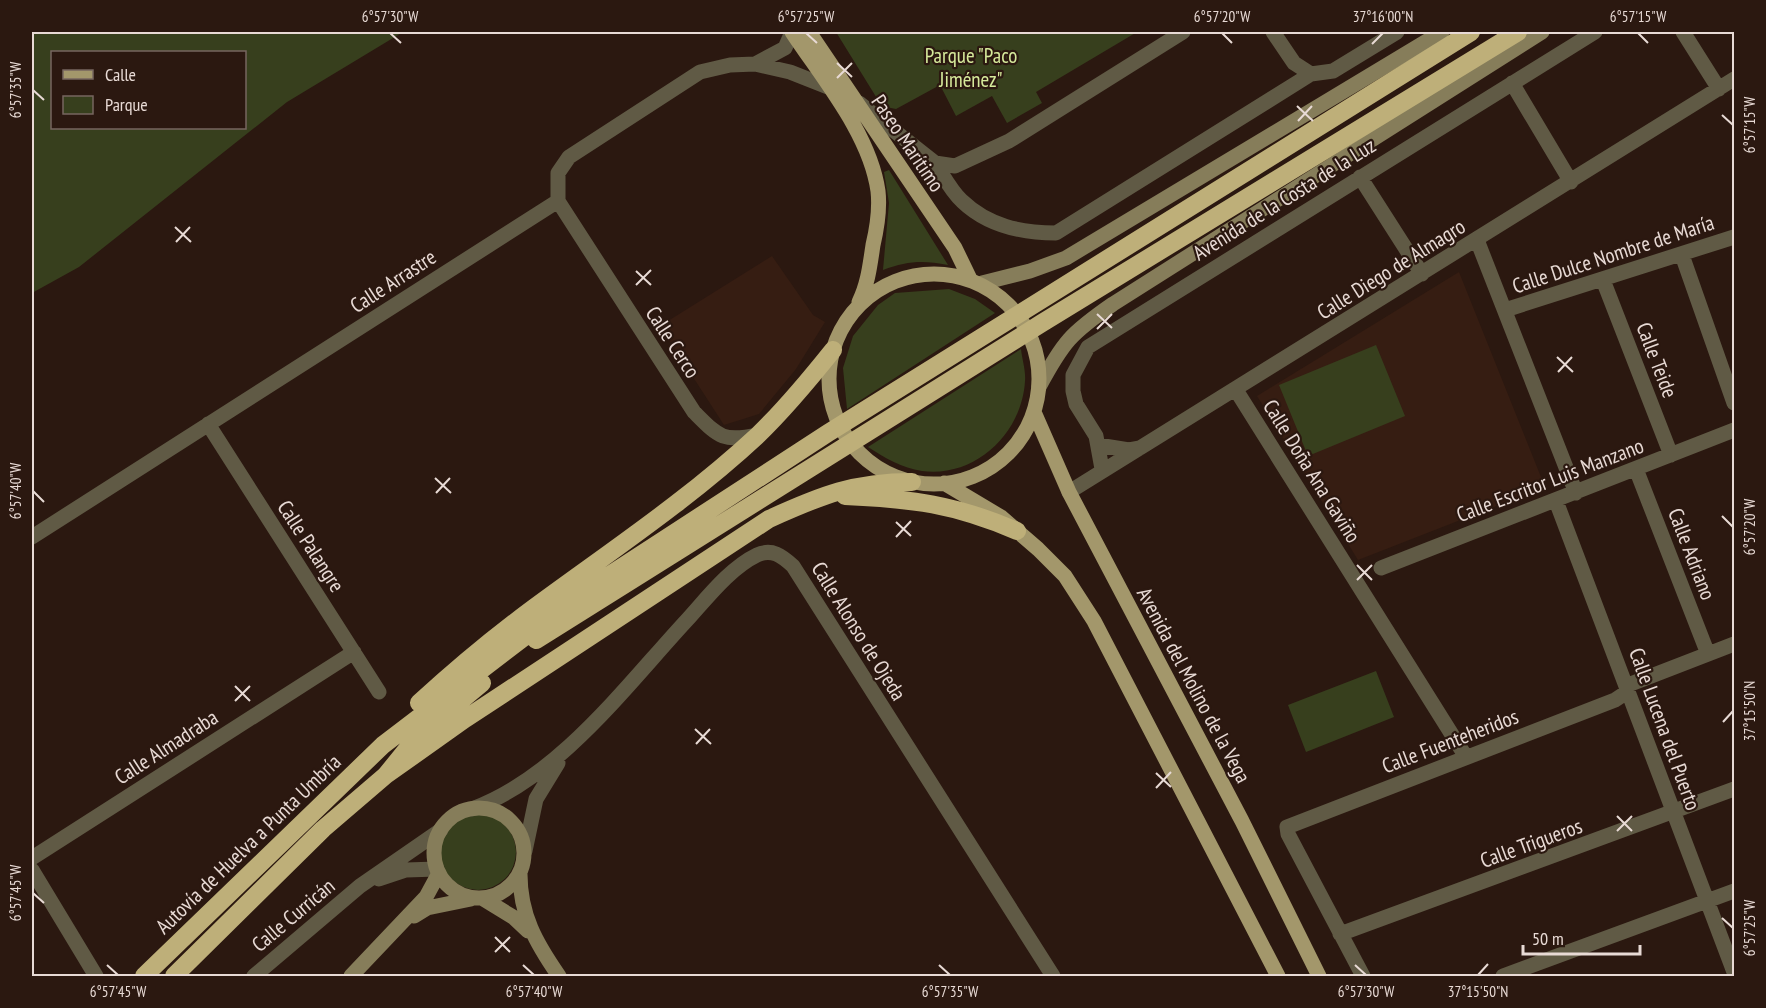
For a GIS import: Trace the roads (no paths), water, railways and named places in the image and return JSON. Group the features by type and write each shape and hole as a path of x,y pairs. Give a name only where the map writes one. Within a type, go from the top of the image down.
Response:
{"highway":[{"path":"383,745 582,593 769,470 1471,32"},
{"path":"386,775 416,738 536,641 1031,329 1518,32"},
{"path":"383,745 407,713 471,656 681,501 758,435 797,394 833,350"},
{"path":"386,775 474,712 759,525 822,495 876,482 912,482"},
{"path":"822,495 894,497 931,502 983,517 1017,531"},
{"name":"Autovía de Huelva a Punta Umbría","path":"144,976 383,745"},
{"name":"Autovía de Huelva a Punta Umbría","path":"174,976 323,829 386,775"}],"main road":[{"name":"Paseo Marítimo","path":"792,32 863,140 878,192 878,220 866,287 856,308"},
{"name":"Paseo Marítimo","path":"809,32 976,281"},
{"path":"976,281 1030,272 1066,258 1442,32"},
{"path":"1039,387 1060,349 1076,330 1103,310 1542,32"},
{"path":"946,274 976,281 1008,303 1023,321 1033,341 1039,364 1039,387 1034,412 1020,439 999,461 973,476 944,483 912,482 877,467 855,449 840,426 831,399 829,375 833,350 842,328 856,308 875,292 897,280 913,276 946,274"},
{"name":"Avenida del Molino de la Vega","path":"1034,412 1069,492 1242,821 1319,976"},
{"path":"944,483 1000,517 1065,576 1094,621 1278,976"},
{"path":"530,933 523,908 520,874 525,851 521,836 513,823 502,814 487,809 472,809 449,820 441,830 434,856 438,871 454,891 479,898 513,917 530,933 558,976"},
{"path":"351,976 426,897 438,871"},
{"path":"397,928 427,908 502,892 520,874"}],"street":[{"path":"754,64 785,48 792,32"},
{"path":"935,163 955,166 1009,141 1183,32"},
{"path":"1274,32 1294,63 1311,74"},
{"path":"854,99 935,163 961,201 996,225 1032,233 1056,233 1311,74 1333,71 1397,32"},
{"name":"Avenida de la Costa de la Luz","path":"1102,469 1096,436 1076,404 1073,391 1073,375 1088,347 1595,32"},
{"path":"1683,32 1719,89"},
{"path":"558,201 558,173 569,157 700,72 730,65 754,64 790,72 828,87"},
{"name":"Calle Diego de Almagro","path":"1069,492 1090,480 1102,469 1146,446 1734,80"},
{"path":"1512,83 1571,182"},
{"path":"1360,177 1422,274"},
{"name":"Calle Cerco","path":"558,201 694,412 718,436 732,440 758,435"},
{"name":"Calle Arrastre","path":"32,537 558,201"},
{"name":"Calle Dulce Nombre de María","path":"1505,310 1734,237"},
{"path":"1477,240 1576,493"},
{"path":"1682,255 1734,403"},
{"name":"Calle Teide","path":"1603,280 1671,455"},
{"name":"Calle Doña Ana Gaviño","path":"1236,390 1466,757"},
{"name":"Calle Palangre","path":"208,424 379,692"},
{"name":"Calle Escritor Luis Manzano","path":"1381,568 1734,430"},
{"path":"1098,445 1129,450 1146,446"},
{"name":"Calle Adriano","path":"1636,469 1708,654"},
{"name":"Calle Lucena del Puerto","path":"1556,501 1734,972"},
{"name":"Calle Alonso de Ojeda","path":"472,809 513,790 572,743 714,590 759,554 773,552 782,556 793,566 1053,976"},
{"name":"Calle Fuenteheridos","path":"1340,934 1288,834 1287,827 1615,700 1627,689 1734,644"},
{"name":"Calle Almadraba","path":"32,858 354,652"},
{"name":"Calle Alonso de Ojeda","path":"525,851 536,799 572,743"},
{"name":"Calle Trigueros","path":"1340,934 1734,789"},
{"name":"Calle Curricán","path":"254,976 360,886 441,830"},
{"path":"32,870 96,976"},
{"name":"Calle Curricán","path":"360,886 406,870 438,871"},
{"path":"1503,976 1734,891"},
{"path":"1340,934 1363,976"}],"park label":[{"name":"Parque \"Paco Jiménez\"","path":"971,67"}]}
